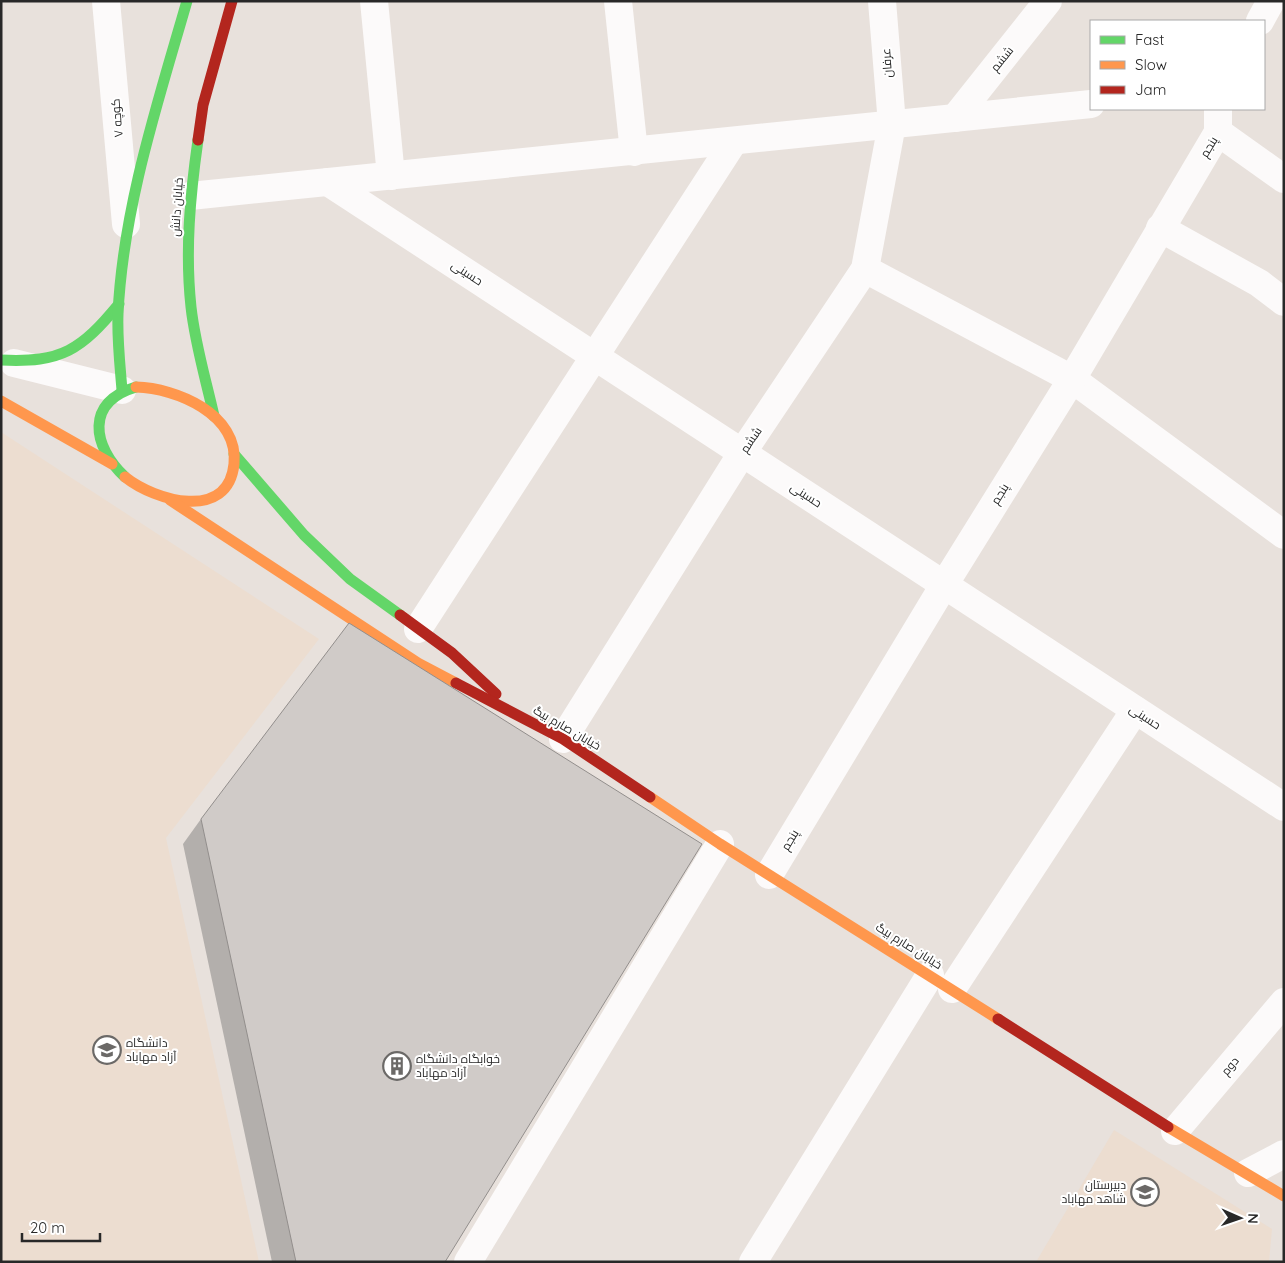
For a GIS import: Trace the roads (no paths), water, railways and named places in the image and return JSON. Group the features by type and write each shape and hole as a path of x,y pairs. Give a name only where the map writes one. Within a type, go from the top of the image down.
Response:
{"street":[{"name":"کوچه ۷","path":"106,1 127,236"},
{"path":"122,390 118,304 127,236 146,145 187,1"},
{"name":"خیابان دانش","path":"214,416 191,309 188,256 190,196 203,105 232,1"},
{"path":"374,1 391,176"},
{"path":"618,1 634,152"},
{"name":"عرفان","path":"882,1 892,124"},
{"name":"ششم","path":"955,118 1048,1"},
{"path":"1261,20 1272,1"},
{"path":"190,196 1090,104"},
{"path":"1218,120 1284,179"},
{"name":"پنجم","path":"769,875 944,585 1072,379 1160,228 1218,120"},
{"name":"ششم","path":"563,739 742,453 865,269 892,124"},
{"path":"418,628 734,141"},
{"name":"حسینی","path":"328,182 1284,808"},
{"path":"1160,228 1259,283 1284,302"},
{"path":"865,269 1072,379 1284,535"},
{"path":"1,360 29,362 58,357 80,346 97,332 118,304"},
{"path":"1,360 122,390 150,387 178,393 198,404 214,416 228,438 234,454 304,535 350,579 452,653 521,717"},
{"path":"112,464 104,450 98,425 100,410 110,397 122,390"},
{"path":"1,401 112,464 134,483 170,500 194,502 213,497 226,487 232,474 234,454"},
{"name":"خیابان صارم بیگ","path":"170,500 418,663 563,739 720,844 1284,1196"},
{"path":"753,1262 941,982 1135,710"},
{"path":"468,1262 720,844"},
{"name":"دوم","path":"1176,1130 1284,1002"},
{"path":"1248,1173 1284,1154"}],"place":[{"name":"دانشگاه آزاد مهاباد","path":"107,1050"},
{"name":"خوابگاه دانشگاه آزاد مهاباد","path":"397,1066"},
{"name":"دبیرستان شاهد مهاباد","path":"1145,1192"}]}
